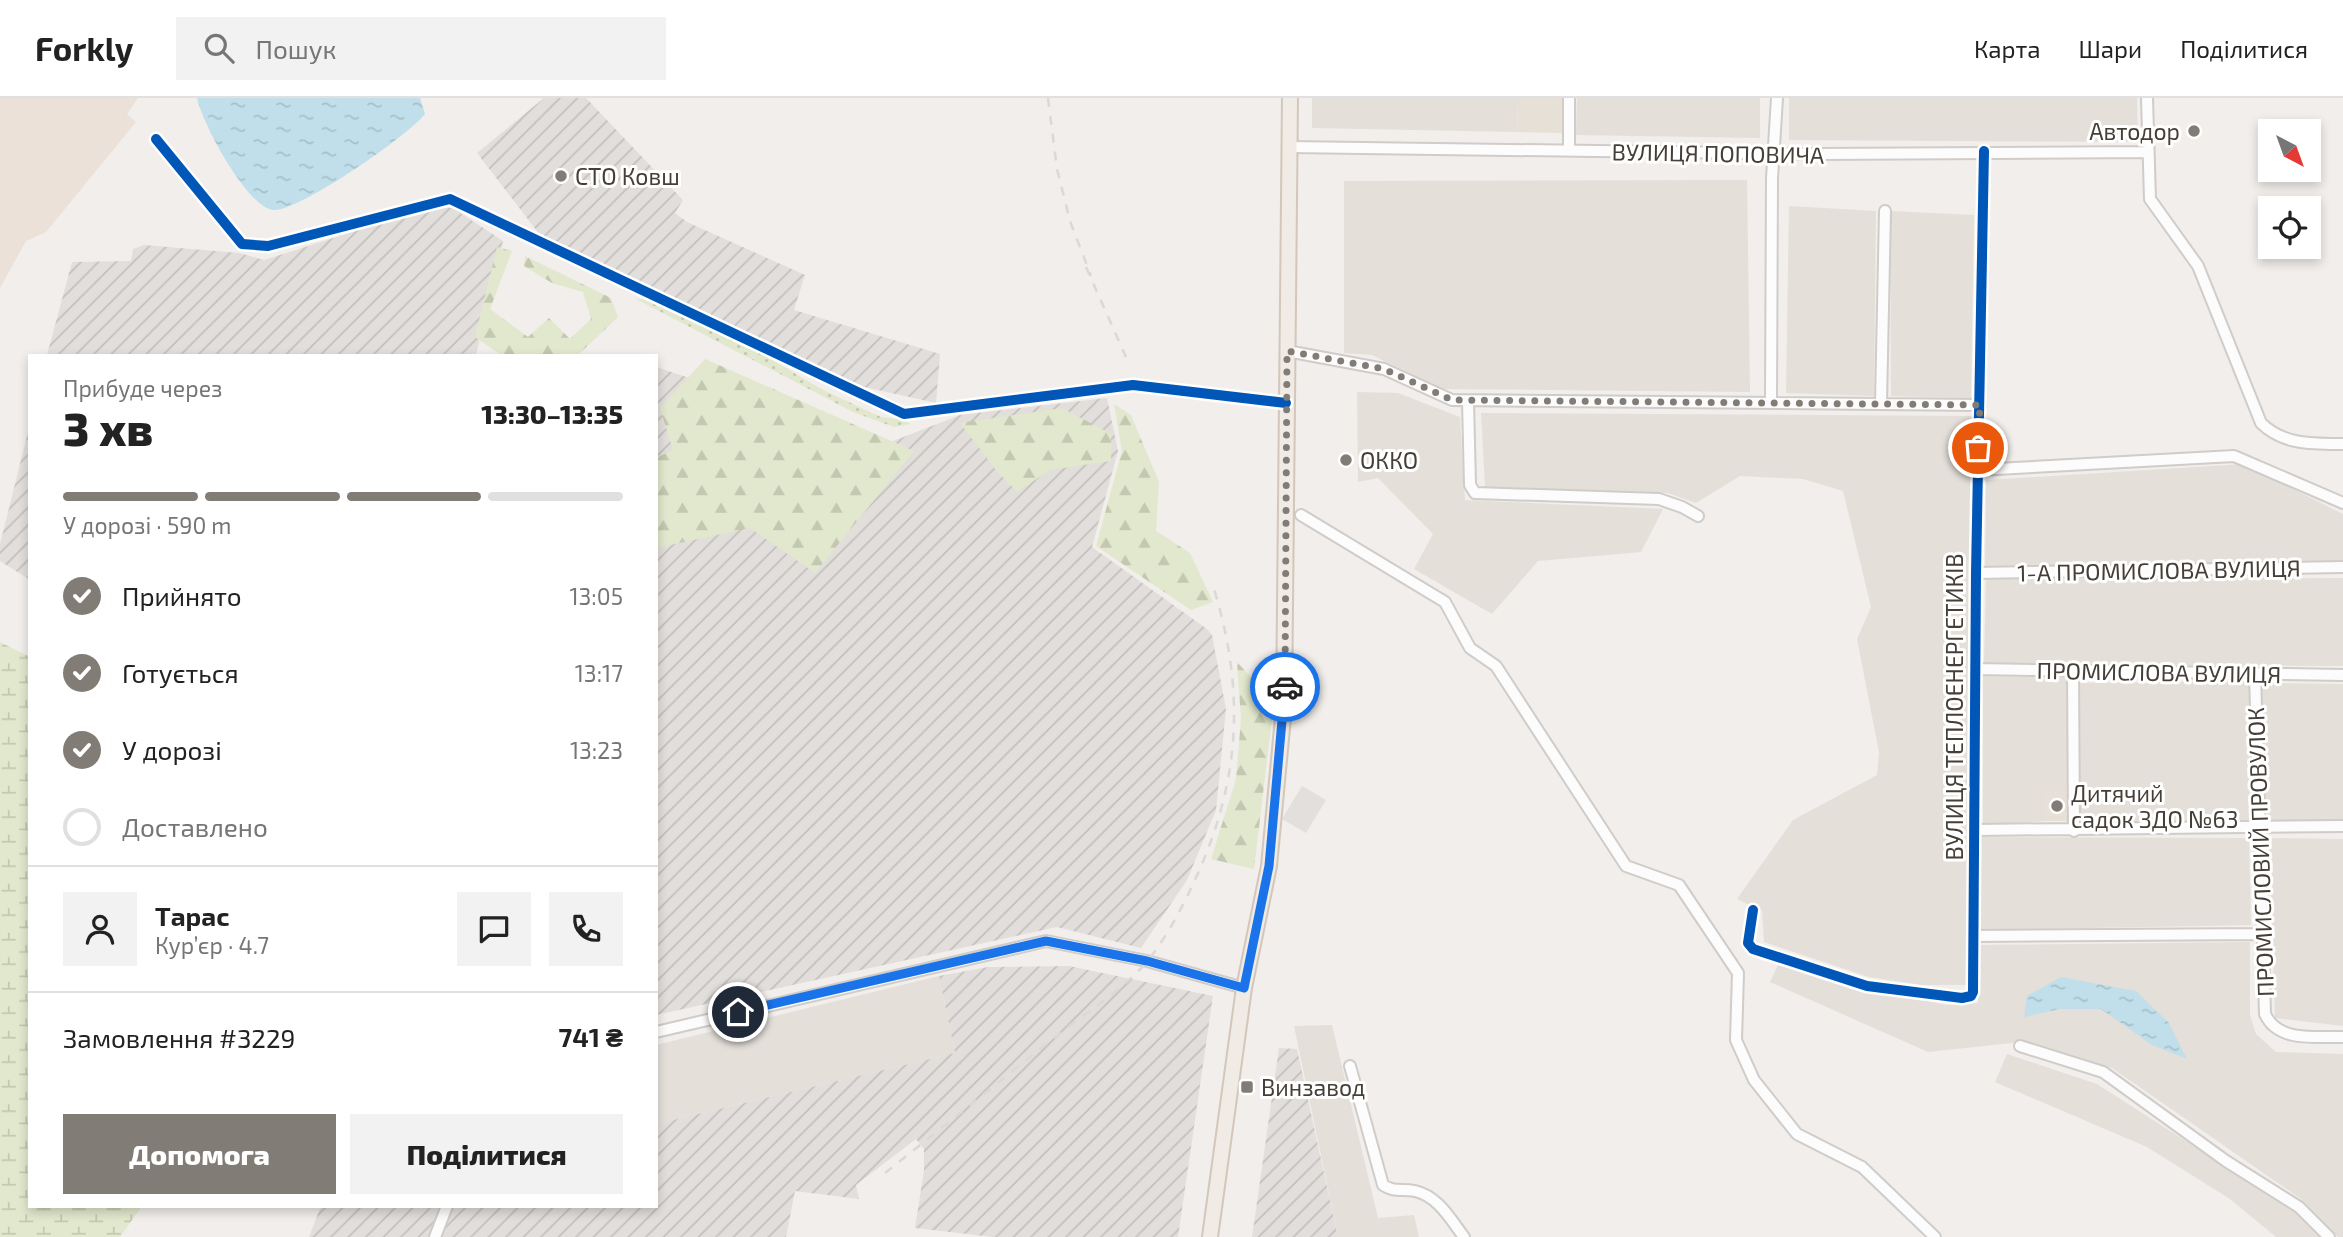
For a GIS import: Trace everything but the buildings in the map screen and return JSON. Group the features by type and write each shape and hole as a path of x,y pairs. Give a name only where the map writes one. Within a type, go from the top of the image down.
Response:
{"main road":[{"path":"1210,1237 1244,988 1266,884 1284,707 1290,98"}],"street":[{"path":"1569,98 1569,151"},
{"path":"1771,401 1777,98"},
{"path":"2147,98 2150,199 2198,266 2261,423 2272,433 2288,440 2343,444"},
{"path":"156,139 242,244 268,246 450,199 904,414 1133,385 1286,403"},
{"name":"ВУЛИЦЯ ПОПОВИЧА","path":"1289,147 1775,153 2148,152"},
{"name":"ВУЛИЦЯ ТЕПЛОЕНЕРГЕТИКІВ","path":"1753,910 1748,943 1753,949 1835,978 1921,995 1962,999 1971,996 1974,987 1977,470 1984,151"},
{"path":"1881,403 1885,211"},
{"path":"1287,351 1384,369 1447,398 1468,401 1771,401 1980,405"},
{"path":"1468,401 1470,485 1475,493 1659,499 1698,516"},
{"path":"1977,470 2234,456 2343,503"},
{"path":"1301,514 1445,602 1471,648 1496,666 1626,866 1679,885 1738,973 1736,1040 1754,1080 1797,1134 1862,1167 1935,1237"},
{"name":"1-А ПРОМИСЛОВА ВУЛИЦЯ","path":"1976,573 2343,567"},
{"name":"ПРОМИСЛОВА ВУЛИЦЯ","path":"1976,669 2343,675"},
{"path":"2073,670 2074,831"},
{"name":"ПРОМИСЛОВИЙ ПРОВУЛОК","path":"2255,674 2265,1014 2274,1027 2293,1035 2343,1037"},
{"path":"1975,830 2343,826"},
{"path":"1974,936 2261,934"},
{"path":"658,1032 1046,941 1147,961 1244,988"},
{"path":"2020,1046 2103,1072 2226,1161 2299,1206 2329,1237"},
{"path":"1350,1066 1383,1185 1394,1192 1413,1190 1429,1196 1464,1237"},
{"path":"435,1237 446,1208"}],"shaded area":[{"path":"0,98 138,98 127,114 136,122 46,232 26,241 0,288"},
{"path":"544,98 586,98 683,200 675,213 687,222 805,275 794,310 940,354 936,403 851,384 540,235 477,153"},
{"path":"1312,98 1518,98 1517,132 1312,128"},
{"path":"1518,98 1565,98 1564,133 1517,132"},
{"path":"1577,98 1760,98 1760,138 1576,135"},
{"path":"1789,98 2137,98 2138,142 1789,140"},
{"path":"1747,180 1750,392 1441,389 1372,355 1344,353 1344,181"},
{"path":"1789,206 1876,211 1874,396 1786,393"},
{"path":"431,207 453,208 503,241 476,354 47,354 72,262 131,261 133,249 144,245 239,253 264,260"},
{"path":"1890,211 1974,215 1971,398 1891,396"},
{"path":"658,368 888,443 960,415 1107,398 1118,451 1092,547 1212,635 1226,709 1216,810 1187,880 1141,948 1057,927 658,1015"},
{"path":"1357,392 1398,393 1460,417 1465,500 1663,509 1641,552 1538,561 1492,614 1414,569 1433,534 1378,478 1358,482"},
{"path":"1481,413 1971,416 1966,985 1922,985 1869,977 1764,942 1762,911 1737,899 1793,820 1877,775 1879,752 1857,639 1871,607 1843,491 1803,479 1740,476 1696,503 1668,493 1485,487"},
{"path":"28,432 28,579 0,561 0,544"},
{"path":"2243,464 2343,514 2343,564 1985,566 1986,480"},
{"path":"2343,578 2343,666 1984,665 1986,579"},
{"path":"1983,676 2068,678 2068,791 2046,791 2046,821 1983,825"},
{"path":"2249,681 2251,821 2079,824 2078,683"},
{"path":"2261,683 2343,684 2343,822 2265,822"},
{"path":"1302,786 1326,800 1306,833 1282,819"},
{"name":"Дитячий садок ЗДО №63","path":"2046,791 2068,791 2068,821 2046,821"},
{"path":"1981,837 2249,838 2251,925 1981,930"},
{"path":"2269,838 2343,839 2343,1026 2275,1018"},
{"path":"2250,942 2250,1015 2256,1034 2276,1052 2343,1054 2343,1237 2338,1237 2301,1199 2112,1068 2021,1042 1928,1052 1770,982 1778,965 1946,1005 1978,1003 1979,945"},
{"path":"1069,966 1213,996 1178,1237 993,1237 915,1228 924,1170 924,1149 916,1139 856,1185 859,1199 795,1191 786,1237 309,1237 320,1208 658,1208 658,1124 955,1053 939,976 988,967"},
{"path":"939,976 955,1053 658,1124 658,1045"},
{"path":"1332,1025 1378,1218 1414,1215 1419,1237 1338,1237 1294,1026"},
{"path":"1279,1048 1297,1049 1338,1237 1252,1237"},
{"path":"2007,1054 2097,1084 2296,1212 2323,1237 2276,1237 2230,1199 2147,1147 1995,1082"}],"green space":[{"path":"497,247 512,251 490,309 528,337 549,318 570,339 591,319 583,292 552,283 524,266 525,256 611,298 618,317 579,354 500,354 475,337"},
{"path":"636,299 642,299 751,347 821,389 881,417 901,419 911,424 894,427 853,412"},
{"path":"705,359 914,451 815,573 750,528 658,548 658,457 673,450 660,408"},
{"path":"1114,404 1131,415 1159,482 1156,531 1190,553 1213,602 1191,610 1096,546 1122,451"},
{"path":"1062,408 1111,434 1111,461 1050,470 1017,492 996,470 960,423"},
{"path":"0,642 28,656 28,1208 141,1208 120,1237 0,1237"},
{"path":"1237,662 1274,702 1254,869 1211,859 1236,779 1241,719"}],"water":[{"path":"197,98 420,98 425,114 398,138 352,171 305,199 286,208 273,210 262,205 239,180 216,144"},
{"path":"2061,977 2136,991 2169,1023 2187,1059 2152,1045 2101,1009 2060,1009 2024,1017 2027,996"}],"railway":[{"path":"1048,98 1057,169 1070,221 1091,276"},
{"path":"1086,267 1126,357"},
{"path":"885,1173 1125,983 1145,964 1172,925 1209,845 1229,773 1234,702 1231,665 1214,589"}],"cycle path":[{"path":"156,139 242,244 268,246 450,199 904,414 1133,385 1286,403"},
{"path":"1753,910 1748,943 1753,949 1867,986 1962,998 1971,996 1973,992 1976,573 1984,151"}],"way so far":[{"path":"1285,687 1287,351 1384,369 1452,400 1980,405 1978,448"}],"place":[{"name":"Автодор","path":"2194,131"},
{"name":"СТО Ковш","path":"561,176"},
{"name":"ОККО","path":"1346,460"},
{"name":"Дитячий садок ЗДО №63","path":"2057,806"},
{"name":"Винзавод","path":"1247,1087"}],"route":[{"path":"738,1012 819,992 931,970 1046,941 1147,961 1244,988 1269,866 1285,687"}]}
